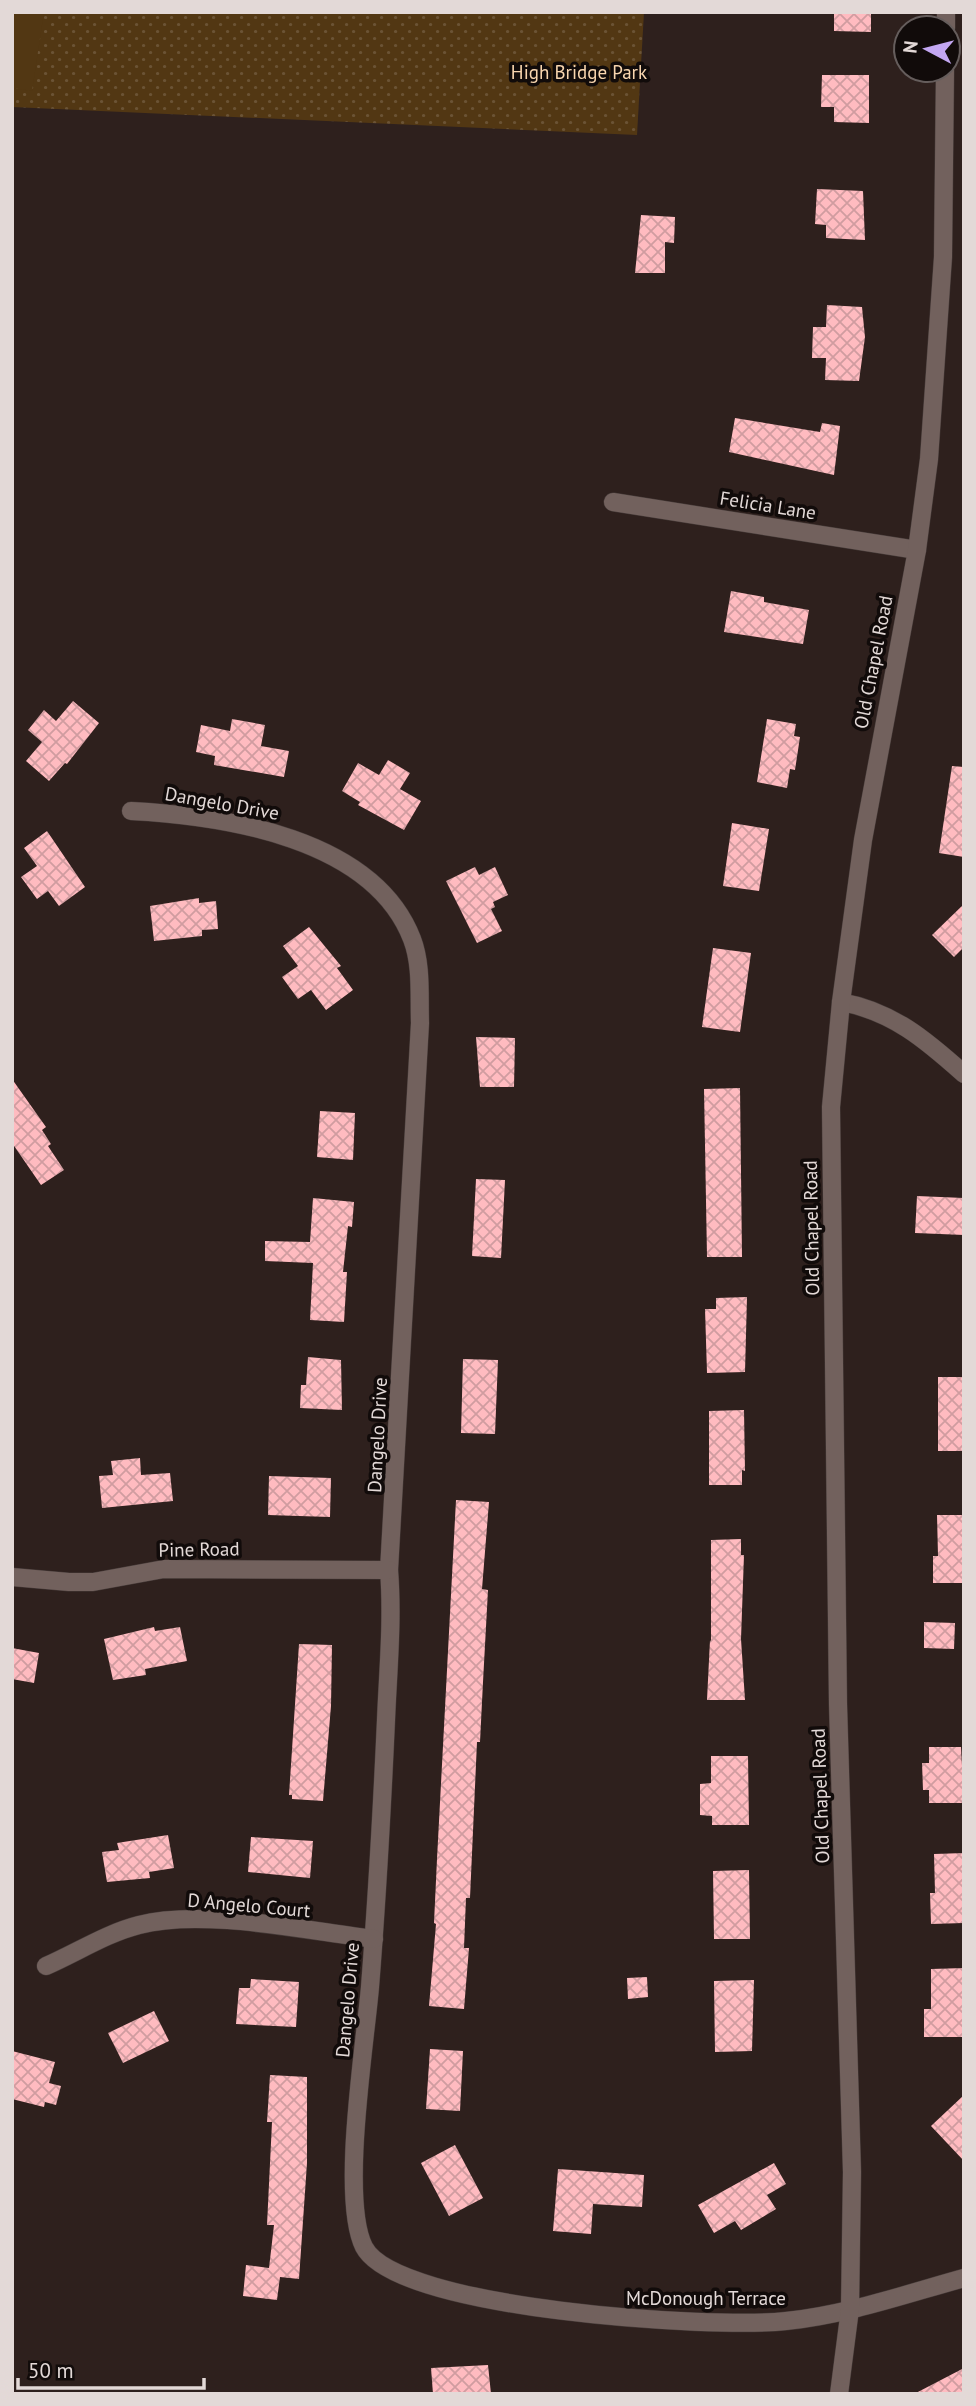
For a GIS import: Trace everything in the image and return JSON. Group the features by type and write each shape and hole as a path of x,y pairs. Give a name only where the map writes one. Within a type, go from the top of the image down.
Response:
{"street":[{"name":"Old Chapel Road","path":"839,2394 850,2309 852,2172 838,1704 831,1107 841,1002 875,765 917,550 929,459 943,257 945,84"},
{"name":"Felicia Lane","path":"613,502 917,550"},
{"name":"Dangelo Drive","path":"131,811 173,813 278,833 331,857 376,887 391,903 411,938 419,977 420,1023 389,1570 391,1619 374,1939 356,2126 354,2190 358,2229 369,2255"},
{"path":"841,1002 881,1013 905,1025 964,1074"},
{"name":"Pine Road","path":"12,1577 69,1582 93,1581 164,1569 389,1570"},
{"name":"D Angelo Court","path":"47,1966 130,1928 174,1920 208,1920 374,1939"},
{"name":"McDonough Terrace","path":"369,2255 399,2274 433,2286 624,2319 708,2323 787,2321 850,2309 964,2278"}],"green space":[{"name":"High Bridge Park","path":"12,12 644,12 637,135 12,107"},
{"path":"12,12 44,12 32,91 12,88"}],"building":[{"path":"834,12 871,12 871,32 834,31"},
{"path":"822,75 869,75 869,123 834,122 834,107 821,107"},
{"path":"817,189 863,191 865,240 826,238 826,225 815,224"},
{"path":"641,215 675,217 674,243 665,242 665,273 635,273"},
{"path":"827,305 862,307 865,337 859,381 825,380 826,358 812,358 813,327 826,327"},
{"path":"735,418 820,432 822,423 840,426 834,475 729,452"},
{"path":"731,591 764,597 764,602 809,610 803,644 724,632"},
{"path":"73,701 99,723 67,764 65,763 49,781 26,761 42,742 28,730 44,710 56,721"},
{"path":"232,719 265,725 261,746 289,751 284,777 214,765 215,756 196,752 201,725 230,731"},
{"path":"767,719 796,724 794,736 800,737 795,770 790,769 787,788 757,782"},
{"path":"388,760 410,773 400,789 421,801 404,830 358,805 360,802 342,791 358,763 379,775"},
{"path":"952,766 964,767 964,857 939,853"},
{"path":"732,823 769,829 759,891 723,886"},
{"path":"47,831 85,887 59,906 48,891 37,899 21,877 37,866 24,848"},
{"path":"475,867 479,875 495,867 508,895 493,902 495,907 491,909 502,931 477,943 446,881"},
{"path":"199,898 199,903 216,901 218,929 202,930 202,936 154,941 150,906"},
{"path":"964,904 964,947 954,957 932,935"},
{"path":"309,927 341,966 337,968 353,990 326,1010 311,990 298,999 282,977 298,966 283,946"},
{"path":"713,948 751,953 740,1032 702,1027"},
{"path":"476,1037 515,1038 514,1087 480,1087"},
{"path":"12,1079 46,1127 42,1130 51,1144 48,1146 64,1170 41,1185 12,1143"},
{"path":"740,1088 742,1257 707,1257 704,1089"},
{"path":"320,1111 355,1113 353,1160 317,1157"},
{"path":"476,1179 505,1180 501,1258 472,1256"},
{"path":"917,1196 964,1198 964,1235 915,1233"},
{"path":"313,1198 354,1202 352,1227 348,1226 343,1272 347,1272 344,1322 310,1320 313,1263 265,1261 265,1241 310,1242"},
{"path":"747,1297 745,1372 707,1373 705,1309 716,1309 716,1298"},
{"path":"308,1357 341,1360 342,1410 300,1408 301,1385 306,1385"},
{"path":"463,1359 498,1360 495,1434 461,1433"},
{"path":"938,1377 964,1377 964,1451 938,1451"},
{"path":"744,1410 745,1471 742,1470 742,1485 709,1485 709,1411"},
{"path":"140,1458 141,1475 170,1473 173,1501 102,1508 99,1476 113,1475 111,1461"},
{"path":"269,1476 331,1478 330,1517 268,1515"},
{"path":"456,1500 489,1502 482,1589 488,1590 480,1742 477,1742 470,1898 466,1898 464,1948 469,1948 464,2009 429,2006 436,1924"},
{"path":"937,1515 964,1515 964,1583 933,1583 933,1556 938,1556"},
{"path":"741,1539 741,1555 744,1555 741,1639 745,1700 707,1700 710,1640 711,1642 711,1540"},
{"path":"924,1622 955,1623 954,1649 924,1648"},
{"path":"154,1627 155,1631 180,1627 187,1661 145,1669 146,1675 113,1680 104,1639"},
{"path":"299,1644 332,1645 331,1706 323,1801 292,1799 292,1795 289,1795"},
{"path":"12,1648 39,1653 34,1683 12,1679"},
{"path":"929,1747 961,1747 964,1803 929,1803 929,1790 923,1790 922,1763 929,1763"},
{"path":"711,1756 748,1756 749,1825 712,1825 712,1816 700,1815 700,1784 711,1783"},
{"path":"168,1835 174,1868 149,1872 150,1878 107,1882 102,1852 119,1850 117,1843"},
{"path":"251,1837 313,1841 310,1878 248,1872"},
{"path":"964,1853 964,1923 931,1924 930,1893 935,1893 934,1854"},
{"path":"749,1870 750,1939 714,1939 713,1871"},
{"path":"964,1968 964,2037 924,2037 924,2009 931,2009 931,1969"},
{"path":"647,1977 648,1997 628,1999 627,1978"},
{"path":"251,1979 299,1982 296,2027 236,2024 239,1988 250,1988"},
{"path":"754,1980 752,2051 715,2052 714,1981"},
{"path":"154,2011 169,2041 123,2063 108,2033"},
{"path":"430,2049 463,2051 460,2111 426,2109"},
{"path":"12,2051 55,2062 49,2083 61,2086 56,2105 45,2102 44,2107 12,2099"},
{"path":"270,2075 307,2077 307,2163 299,2279 280,2277 277,2300 243,2296 246,2265 269,2268 274,2225 267,2225 272,2122 267,2122"},
{"path":"964,2095 964,2161 931,2126"},
{"path":"455,2145 483,2198 449,2216 421,2163"},
{"path":"774,2163 786,2184 767,2195 776,2209 741,2230 735,2221 714,2233 698,2205"},
{"path":"558,2169 644,2175 642,2207 593,2204 591,2234 553,2231"},
{"path":"488,2365 491,2394 433,2394 431,2368"},
{"path":"964,2368 964,2394 914,2394"}]}
